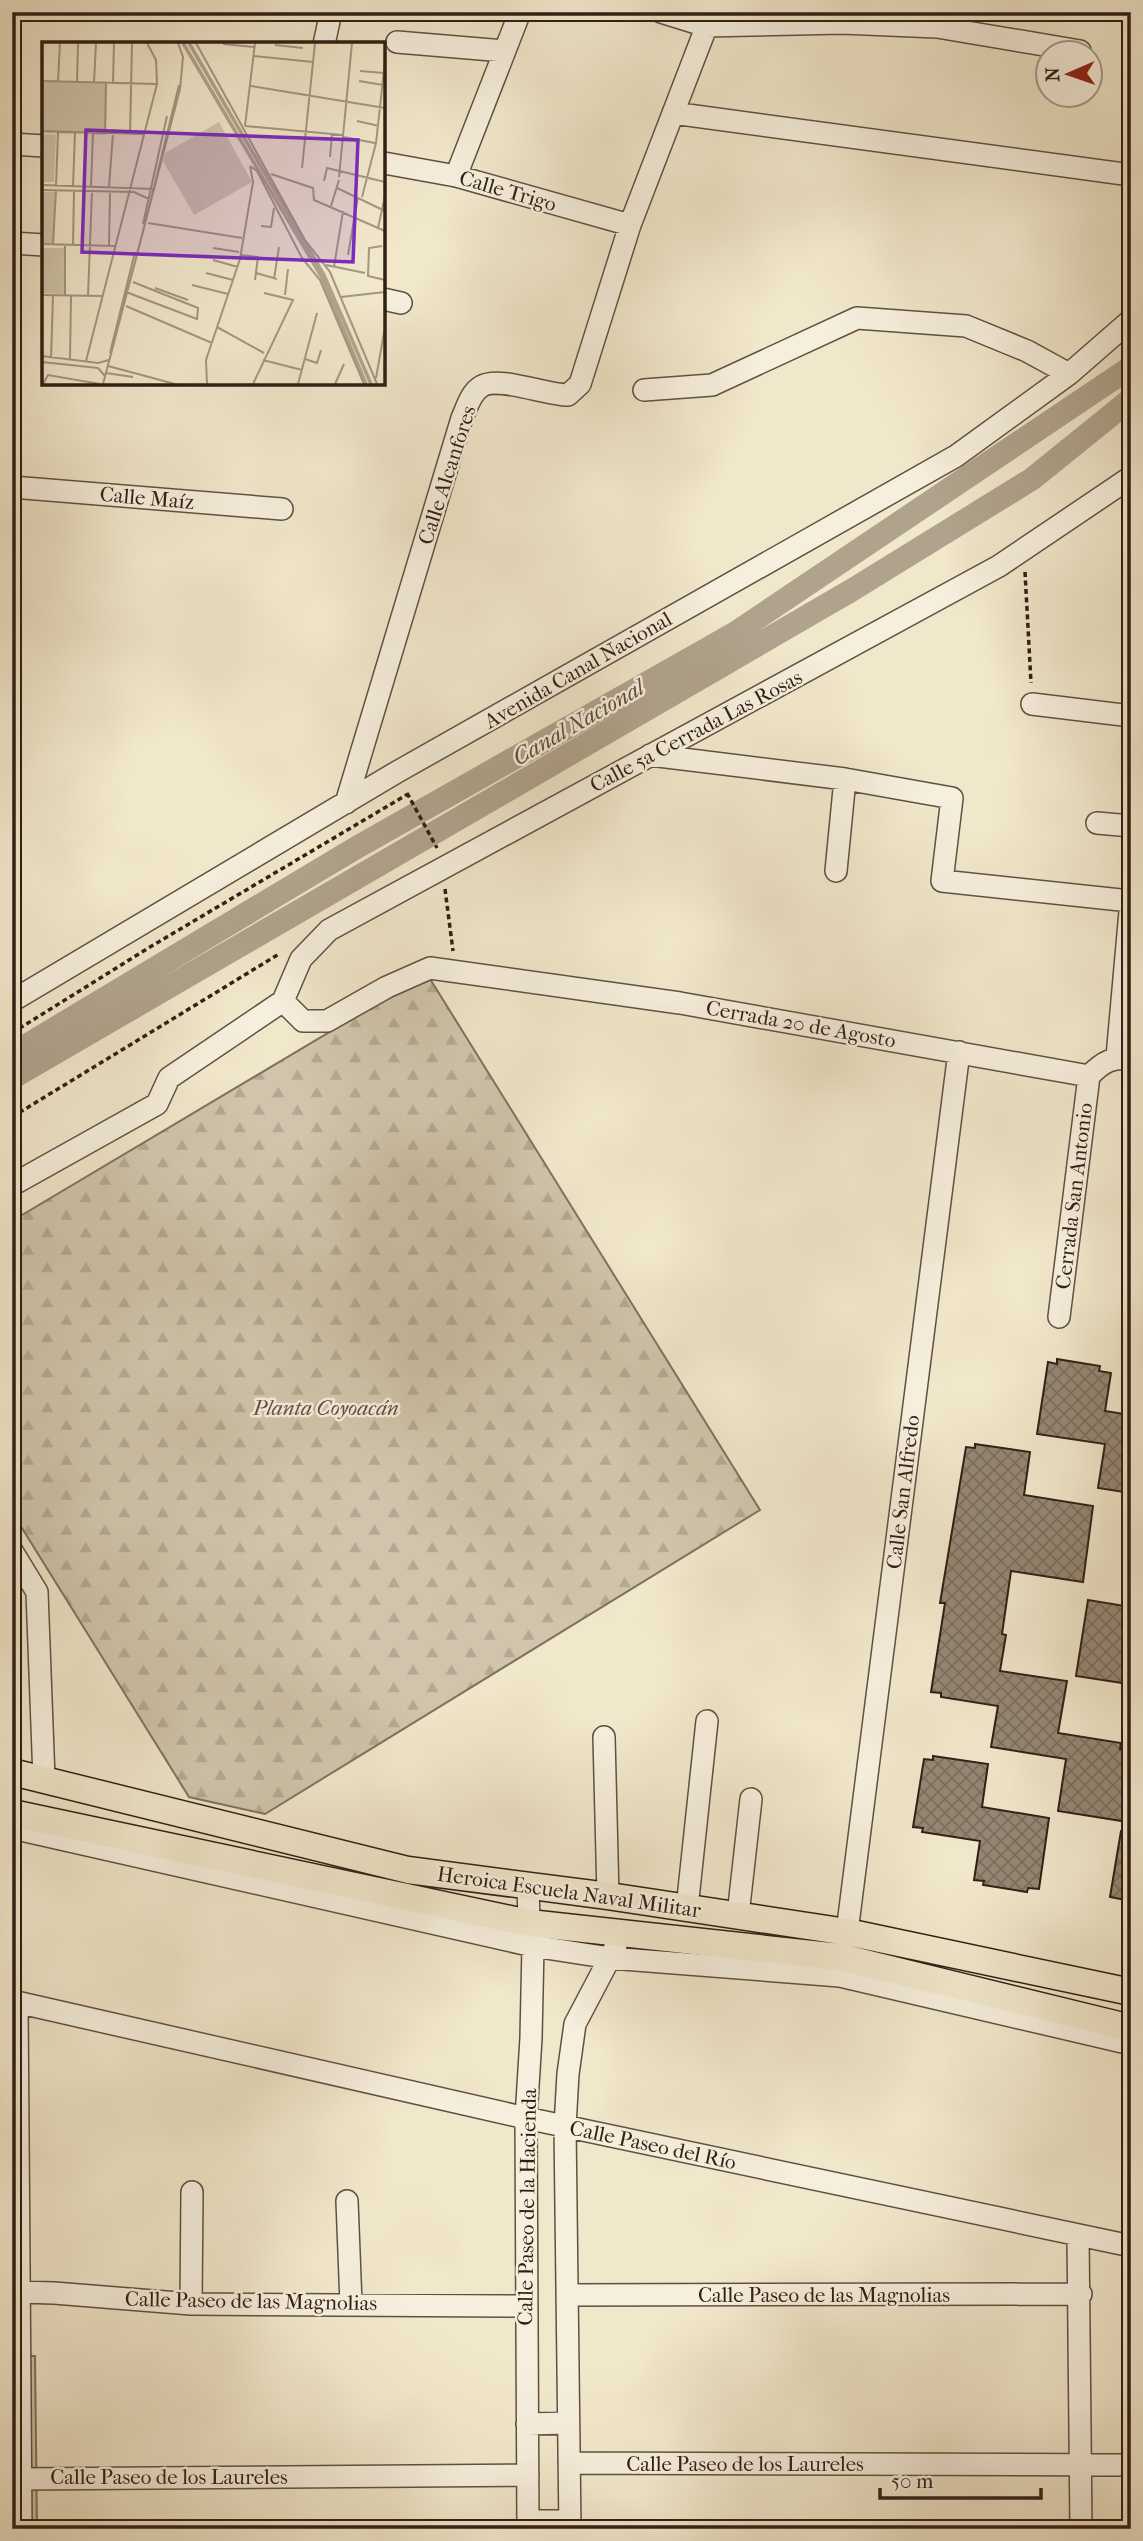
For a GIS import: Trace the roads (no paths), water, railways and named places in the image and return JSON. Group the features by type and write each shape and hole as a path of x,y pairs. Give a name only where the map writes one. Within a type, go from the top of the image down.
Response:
{"main road":[{"name":"Heroica Escuela Naval Militar","path":"12,1772 408,1870 608,1896 847,1932 1131,1992"},
{"name":"Heroica Escuela Naval Militar","path":"12,1813 531,1935 622,1933 840,1957 1131,2028"}],"street":[{"path":"324,42 331,12"},
{"path":"456,176 520,12"},
{"path":"661,12 709,19 937,27 1034,43"},
{"name":"Calle Alcanfores","path":"346,803 462,418 471,398 483,385 499,382 553,395 568,395 580,384 630,225 709,19"},
{"path":"397,42 504,51"},
{"path":"673,113 1131,175"},
{"path":"12,144 42,146"},
{"name":"Calle Trigo","path":"385,163 456,176 630,225"},
{"path":"12,243 42,245"},
{"path":"644,390 712,385 857,318 966,326 1027,352 1069,374"},
{"name":"Avenida Canal Nacional","path":"12,1001 346,803 956,456 1069,374 1131,320"},
{"name":"Calle 5a Cerrada Las Rosas","path":"283,1001 301,959 329,930 440,858 650,755 999,566 1131,477"},
{"name":"Calle Maíz","path":"12,487 282,509"},
{"path":"1032,704 1131,716"},
{"path":"650,755 845,779 952,797 942,881 1130,900 1124,1058 1103,1062 1089,1076"},
{"path":"836,871 845,779"},
{"path":"1097,822 1131,826"},
{"name":"Cerrada 20 de Agosto","path":"283,1001 303,1021 327,1021 387,987 430,968 680,1003 1089,1076"},
{"path":"12,1185 157,1104 169,1078 283,1001"},
{"name":"Calle San Alfredo","path":"847,1932 958,1052"},
{"name":"Cerrada San Antonio","path":"1059,1317 1089,1076"},
{"path":"12,1551 37,1592 44,1779"},
{"path":"687,1908 707,1721"},
{"path":"604,1737 608,1896"},
{"path":"738,1915 751,1799"},
{"name":"Heroica Escuela Naval Militar","path":"12,1828 531,1935 610,1958 840,1976 1131,2044"},
{"name":"Calle Paseo de la Hacienda","path":"528,1886 531,1935 531,2038 526,2118 528,2525"},
{"name":"Calle Paseo de la Hacienda","path":"570,2525 565,2126 568,2074 575,2024 622,1933"},
{"path":"15,2001 19,2292 16,2365 21,2529"},
{"name":"Calle Paseo del Río","path":"15,2001 526,2118 1131,2246"},
{"path":"191,2304 192,2192"},
{"path":"347,2201 351,2304"},
{"path":"1078,2235 1082,2529"},
{"name":"Calle Paseo de las Magnolias","path":"19,2292 191,2304 526,2306"},
{"name":"Calle Paseo de las Magnolias","path":"568,2295 1080,2294"},
{"path":"527,2424 568,2423"},
{"name":"Calle Paseo de los Laureles","path":"569,2463 1131,2465"},
{"name":"Calle Paseo de los Laureles","path":"21,2479 527,2474"},
{"path":"528,2525 570,2525"}],"waterway":[{"name":"Canal Nacional","path":"12,1054 354,849 735,633 1131,367"},
{"name":"Canal Nacional","path":"12,1078 852,590 1032,479 1131,399"}],"park label":[{"name":"Planta Coyoacán","path":"326,1408"}]}
